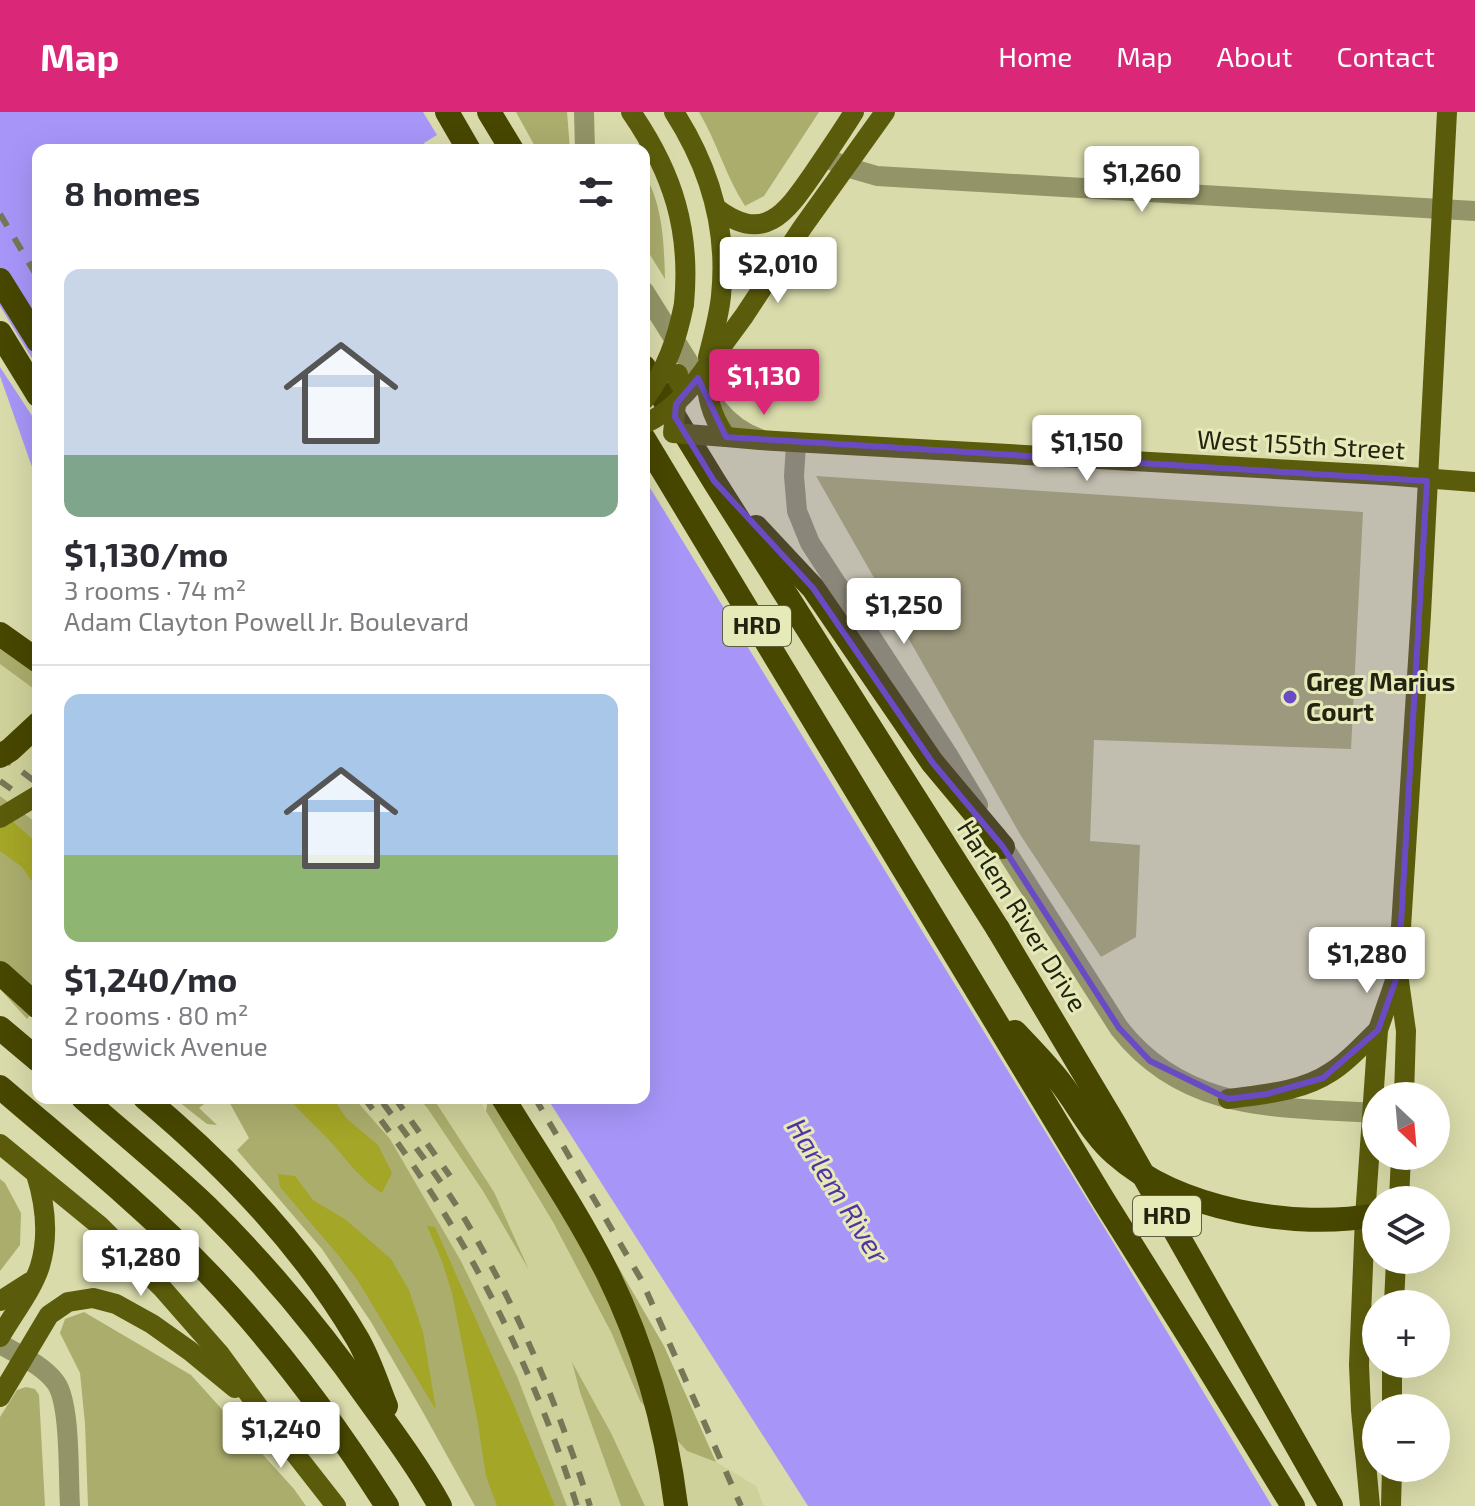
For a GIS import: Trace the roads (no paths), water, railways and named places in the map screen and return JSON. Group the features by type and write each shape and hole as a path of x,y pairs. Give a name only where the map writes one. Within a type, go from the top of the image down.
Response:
{"highway":[{"path":"447,112 466,144"},
{"path":"489,112 508,144"},
{"path":"0,280 32,331"},
{"path":"0,333 32,385"},
{"name":"Harlem River Drive","path":"650,377 998,929 1115,1125 1331,1506"},
{"name":"HRD","path":"650,449 1104,1201 1293,1506"},
{"path":"714,481 813,588 932,762 1003,847"},
{"path":"0,634 32,657"},
{"path":"0,756 32,730"},
{"path":"0,973 32,1002"},
{"path":"978,991 1060,1082 1087,1123 1114,1153 1152,1180 1186,1196 1271,1216 1317,1219 1362,1216"},
{"path":"0,1028 32,1055"},
{"path":"0,1087 120,1189 211,1277 313,1397 387,1506"},
{"path":"90,1104 198,1199 260,1263 321,1334 402,1445 440,1506"},
{"path":"152,1104 235,1181 315,1276 359,1340 402,1445"},
{"path":"507,1104 592,1244 620,1300 658,1408 676,1506"}],"main road":[{"path":"631,112 655,149 675,193 684,235 686,270 673,433"},
{"path":"674,112 705,169 716,208 722,275 710,356 710,408 726,437"},
{"path":"716,208 737,222 752,224 768,222 783,213 854,112"},
{"path":"650,421 676,404 710,356 744,316 885,112"},
{"path":"1404,1082 1406,1031 1398,974 1421,614 1447,112"},
{"path":"650,391 665,368 679,330 684,304"},
{"name":"West 155th Street","path":"650,433 1475,483"},
{"path":"0,818 32,799"},
{"path":"1375,1082 1378,1030 1398,974"},
{"path":"1228,1099 1282,1091 1323,1078 1344,1063 1378,1030"},
{"path":"0,1144 100,1226 162,1288 219,1353 336,1506"},
{"path":"0,1337 39,1269 42,1256 45,1229 43,1201 36,1174"},
{"path":"1364,1274 1359,1365 1365,1394"},
{"path":"0,1301 33,1280"},
{"path":"0,1397 44,1321 54,1310 76,1300 100,1299 128,1311 172,1337 260,1409"},
{"path":"1370,1482 1370,1506"},
{"path":"1391,1506 1392,1482"}],"street":[{"path":"584,112 585,144"},
{"path":"825,157 877,176 1475,211"},
{"path":"650,301 728,421 751,435 774,443 1475,483"},
{"name":"Harlem River Drive","path":"796,444 794,476 797,511 810,543 1127,1038 1162,1071 1228,1099 1268,1107 1362,1112"},
{"path":"0,1344 47,1374 62,1397 66,1414 70,1506"}],"water":[{"path":"0,112 423,112 437,135 425,144 32,144 32,467 0,376"},
{"name":"Harlem River","path":"650,488 1272,1506 808,1506 551,1104 650,1104"}],"railway":[{"path":"0,214 32,268"},
{"path":"0,755 32,779"},
{"path":"0,781 32,804"},
{"path":"369,1104 431,1192 489,1292 538,1397 577,1506"},
{"path":"384,1104 458,1208 498,1279 549,1391 590,1506"},
{"path":"399,1104 450,1176"},
{"path":"539,1104 642,1281 741,1506"}],"place":[{"name":"Greg Marius Court","path":"1290,697"}]}
